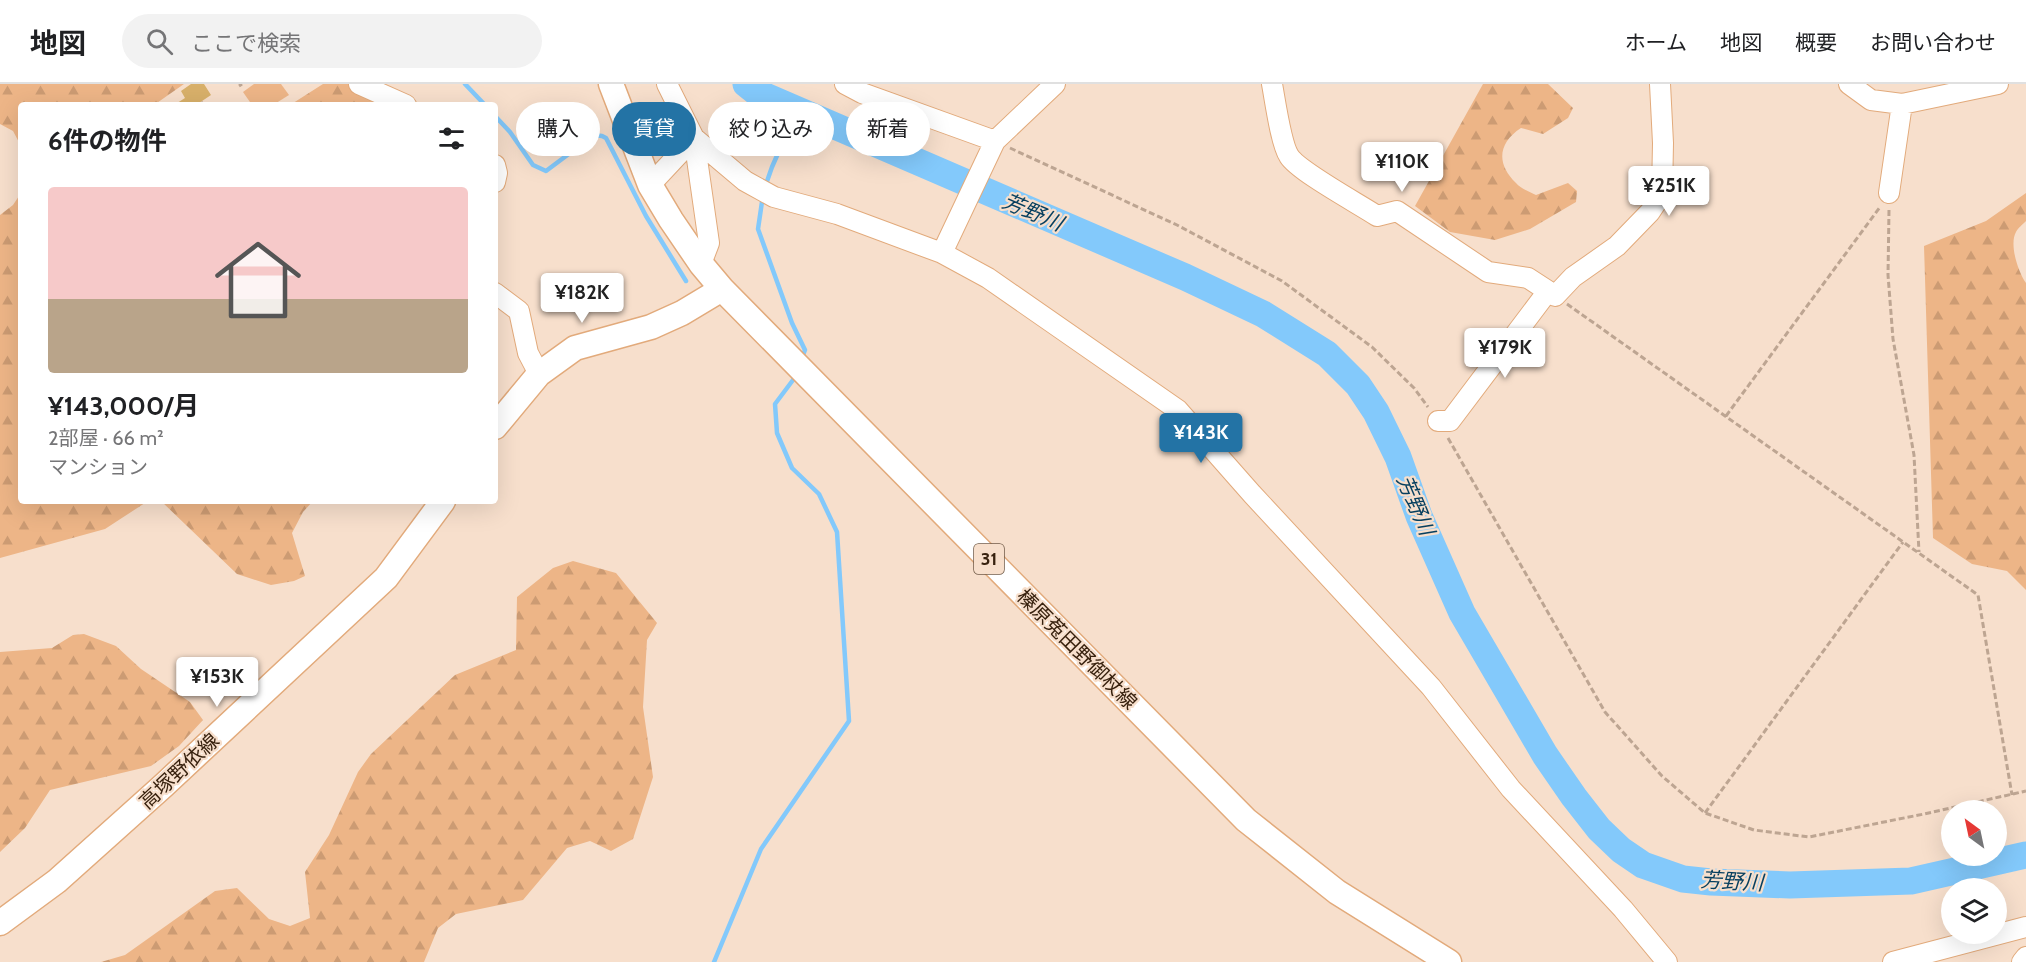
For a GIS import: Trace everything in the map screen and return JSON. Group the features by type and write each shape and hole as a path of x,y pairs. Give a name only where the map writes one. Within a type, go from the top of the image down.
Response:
{"main road":[{"name":"榛原菟田野御杖線","path":"611,84 650,185 701,264 722,289 1246,820 1337,892 1449,962"},
{"path":"498,423 539,374 575,348 651,327 682,313 722,289"},
{"name":"高塚野依線","path":"0,923 57,881 163,786 386,578 441,504"}],"street":[{"path":"359,84 399,102"},
{"path":"667,84 676,102"},
{"path":"845,84 993,146"},
{"path":"944,249 993,146 1055,84"},
{"path":"1272,84 1285,146 1290,157 1312,175 1377,216 1397,211 1488,272 1528,278 1548,291 1450,421 1438,421"},
{"path":"1555,296 1573,277 1617,246 1650,212 1662,194 1663,143 1660,84"},
{"path":"1849,84 1871,100 1902,104 1998,84"},
{"path":"1889,193 1902,104"},
{"path":"696,140 745,181 774,197 837,214 944,249 1178,410 1252,494 1431,687 1511,789 1623,909 1667,962"},
{"path":"696,152 709,243 701,264"},
{"path":"650,185 677,156"},
{"path":"498,295 519,311 528,353 539,374"},
{"path":"1893,962 2026,927"},
{"path":"2022,962 2026,957"}],"path":[{"path":"993,146 1177,225 1282,281 1372,347 1414,388 1438,421 1605,712 1662,776 1705,813 1754,830 1809,837 2026,792"},
{"path":"1726,416 1889,193"},
{"path":"1889,193 1888,275 1893,339 1914,456 1918,553"},
{"path":"1555,296 1978,596 2012,795"},
{"path":"1705,813 1903,542"}],"green space":[{"path":"0,84 184,84 158,102 18,102 18,140 13,131 0,124"},
{"path":"254,84 281,84 289,95 278,102 250,102 243,92"},
{"path":"323,84 351,84 384,102 295,102"},
{"path":"1483,84 1548,84 1573,108 1568,118 1543,134 1521,128 1508,140 1502,154 1505,168 1520,187 1536,195 1568,183 1577,191 1576,202 1530,229 1495,240 1450,232 1415,206"},
{"path":"2026,193 2026,221 2016,232 2013,243 2017,265 2026,283 2026,590 2007,571 1972,564 1933,538 1924,246 1986,221"},
{"path":"18,198 18,504 143,504 105,529 0,558 0,215 13,205"},
{"path":"164,504 310,504 303,512 292,533 305,576 294,581 271,585 237,574"},
{"path":"573,561 616,573 657,623 647,640 643,707 653,777 633,839 611,851 590,841 567,848 523,900 456,914 438,928 424,962 101,962 125,955 215,891 237,888 269,919 290,926 310,918 305,872 329,835 358,772 371,754 455,675 516,650 517,597 553,568"},
{"path":"84,634 116,646 141,669 190,702 203,720 179,746 151,766 50,790 25,828 0,852 0,652 52,648 73,635"}],"building":[{"path":"191,84 204,84 211,95 200,102 179,102 185,98 181,91"}],"waterway":[{"path":"465,84 482,102"},
{"name":"芳野川","path":"746,84 756,92 1185,277 1263,314 1327,354 1358,385 1376,412 1398,457 1419,516 1462,613 1545,755 1599,829 1621,850 1643,865 1683,879 1790,885 1911,881 2026,855"},
{"path":"498,119 533,165 546,171 594,135 606,138 646,216 686,281"},
{"path":"765,187 777,156"},
{"path":"763,195 758,229 792,323 805,350 801,360"},
{"path":"714,962 761,849 849,721 837,532 819,494 792,468 777,433 775,404 796,373"}]}
